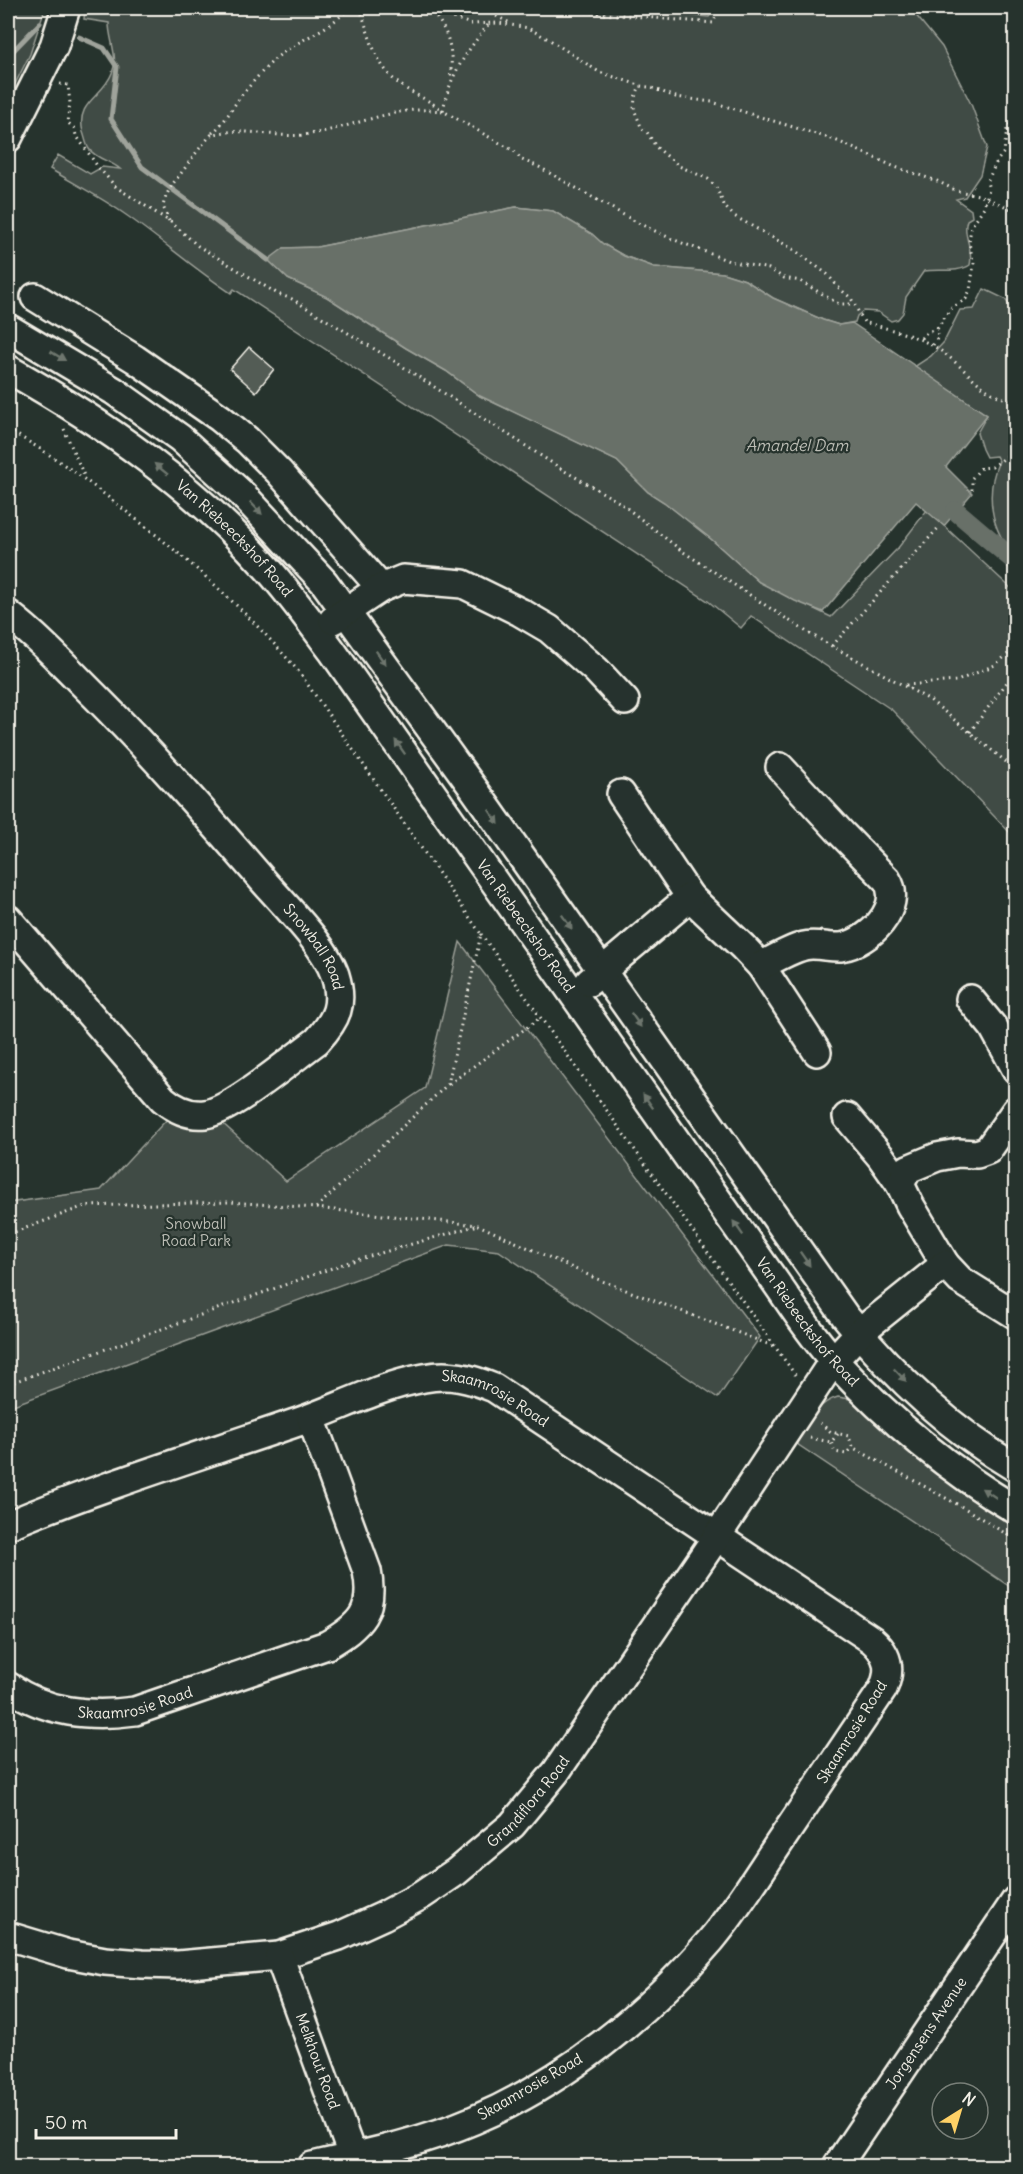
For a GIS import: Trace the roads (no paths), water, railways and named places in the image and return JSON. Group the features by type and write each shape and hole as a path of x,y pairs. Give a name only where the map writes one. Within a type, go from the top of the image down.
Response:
{"street":[{"path":"8,138 54,46 66,8"},
{"path":"35,297 135,359 220,418 247,440 279,472 381,588"},
{"path":"8,328 114,391 180,438 214,467 261,513 324,582 347,611 859,1333 914,1390 952,1424 1016,1468"},
{"name":"Van Riebeeckshof Road","path":"8,369 121,438 191,494 268,570 318,632 833,1361 920,1443 963,1476 1016,1509"},
{"path":"318,632 381,588 403,579 441,580 463,584 549,629 596,670 625,700"},
{"name":"Snowball Road","path":"8,614 51,651 150,751 306,931 334,973 339,992 338,1011 330,1027 317,1041 225,1107 204,1114 182,1111 163,1099 8,919"},
{"path":"761,966 807,945 840,947 850,945 862,938 884,918 893,897 892,887 887,880 780,767"},
{"path":"621,794 690,897 761,966 817,1052"},
{"path":"574,994 690,897"},
{"path":"970,999 993,1027 1016,1069"},
{"path":"900,1184 908,1169 937,1157 958,1153 977,1154 988,1150 1016,1110"},
{"path":"847,1117 881,1157 900,1184 945,1264 960,1280 1016,1315"},
{"name":"Grandiflora Road","path":"8,1936 68,1954 105,1961 141,1964 188,1965 279,1956 339,1936 422,1895 456,1872 512,1825 556,1772 833,1361 859,1333 945,1264"},
{"name":"Skaamrosie Road","path":"8,1525 141,1476 311,1418 398,1384 424,1378 450,1376 470,1378 494,1388 717,1536 872,1640 885,1654 888,1663 883,1689 735,1909 686,1968 631,2020 566,2069 493,2111 453,2128 355,2162 312,2166"},
{"name":"Skaamrosie Road","path":"8,1686 19,1694 49,1708 80,1714 135,1711 327,1645 345,1634 357,1623 368,1607 371,1589 367,1571 311,1418"},
{"name":"Jorgensens Avenue","path":"837,2166 1016,1900"},
{"name":"Melkhout Road","path":"279,1956 355,2162"}],"water":[{"name":"Amandel Dam","path":"516,207 553,211 624,256 654,267 723,273 745,280 773,298 823,320 839,325 852,323 987,415 946,467 972,493 944,526 916,502 823,612 795,601 759,582 711,539 648,492 617,461 480,396 446,371 327,297 288,279 268,260 284,248 317,247"}],"waterway":[{"path":"8,56 40,23"},
{"path":"79,37 104,48 117,67 111,119 142,167 268,260"},
{"path":"956,511 1016,562"}],"park label":[{"name":"Snowball Road Park","path":"196,1232"}]}
